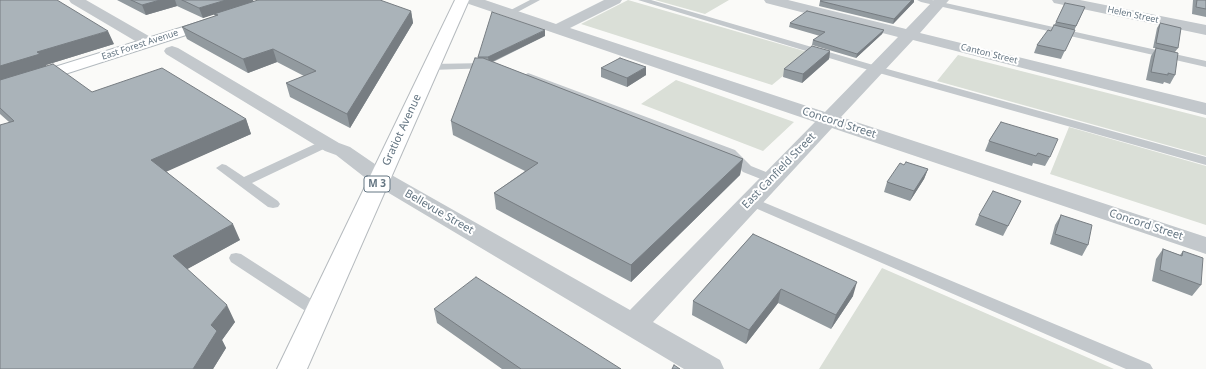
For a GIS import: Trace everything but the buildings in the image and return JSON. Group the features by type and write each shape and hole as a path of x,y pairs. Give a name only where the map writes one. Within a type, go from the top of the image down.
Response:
{"main road":[{"name":"Gratiot Avenue","path":"292,369 462,0"},
{"name":"East Forest Avenue","path":"0,90 228,16"}],"street":[{"path":"76,0 148,42"},
{"name":"Concord Street","path":"471,0 1206,246"},
{"path":"557,28 615,0"},
{"name":"Canton Street","path":"771,0 1206,109"},
{"name":"Helen Street","path":"1059,0 1206,30"},
{"name":"East Canfield Street","path":"633,325 940,2"},
{"name":"Bellevue Street","path":"172,51 326,143 343,151 380,178 709,369"}],"lane":[{"path":"509,13 536,0"},
{"path":"642,0 876,69 1206,161"},
{"path":"921,0 940,2 1206,64"},
{"path":"431,66 498,66"},
{"path":"519,72 730,153 747,169 771,179"},
{"path":"243,182 326,143"},
{"path":"222,168 273,204"},
{"path":"751,201 1144,369"},
{"path":"236,258 319,312"}],"shaded area":[{"path":"628,0 811,53 772,85 581,24"},
{"path":"655,0 729,0 705,14"},
{"path":"958,55 1206,118 1206,156 937,81"},
{"path":"676,80 794,122 763,151 641,104"},
{"path":"1069,127 1206,166 1206,225 1050,174"},
{"path":"882,268 1114,369 819,369"}]}
